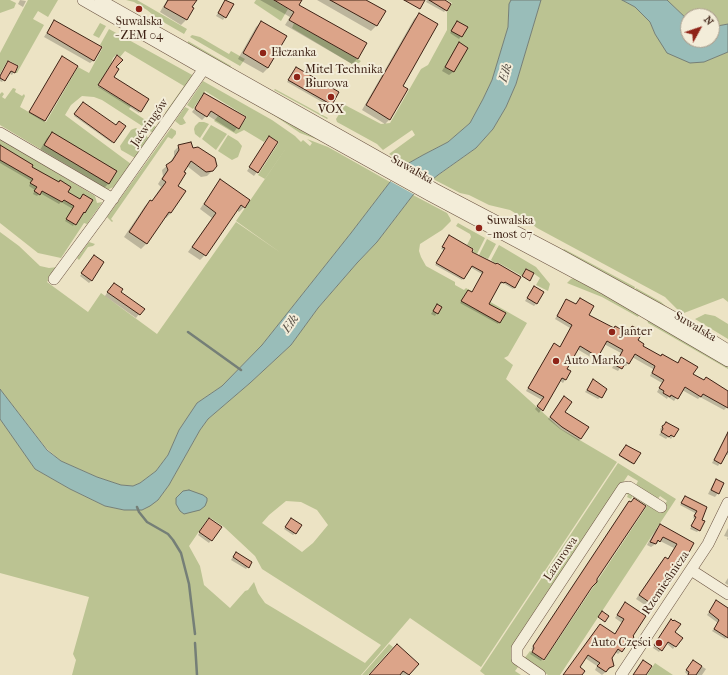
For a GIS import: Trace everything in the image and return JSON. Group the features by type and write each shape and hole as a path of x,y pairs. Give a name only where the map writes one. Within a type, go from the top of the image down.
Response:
{"street":[{"name":"Suwalska","path":"83,0 207,65 646,312 728,361"},
{"name":"Suwalska","path":"100,0 207,65"},
{"name":"Jaćwingów","path":"54,279 207,65"},
{"path":"0,133 112,199"},
{"name":"Suwalska","path":"432,192 649,303 728,350"},
{"name":"Lazurowa","path":"540,675 517,659 517,648 623,488 631,488 661,507"},
{"name":"Rzemieślnicza","path":"621,675 708,544 728,503"},
{"path":"691,570 728,594"}],"green space":[{"path":"0,0 10,0 16,3 14,8 0,13"},
{"path":"28,0 58,0 48,17 38,11 33,19 44,25 17,73 15,73 19,66 8,60 0,74 0,53"},
{"path":"126,0 137,0 187,29 184,34 158,19 134,2"},
{"path":"256,0 273,0 288,9 281,21 254,3"},
{"path":"447,0 511,0 509,4 508,27 492,80 470,123 448,142 407,164 389,154 415,135 412,130 383,150 377,144 337,122 336,119 345,105 381,124 390,123 421,69 428,65 447,30 447,12 452,3"},
{"path":"541,0 622,0 635,7 650,22 655,34 704,62 728,52 728,302 723,298 684,313 677,309 665,297 537,228 510,210 489,205 469,195 460,193 433,179 476,148 493,129 506,107 516,84"},
{"path":"667,0 728,0 728,24 720,26 720,8 680,8 680,12"},
{"path":"100,23 106,26 99,38 93,35"},
{"path":"294,23 361,61 359,63 352,64 292,28"},
{"path":"109,29 194,76 165,113 184,86 125,51 120,57 117,54 113,58 98,86 131,106 129,109 156,127 160,121 161,122 153,133 102,100 94,97 82,96 71,105 65,115 131,164 121,181 119,180 114,187 107,189 0,125 0,94 2,92 4,94 2,97 5,99 13,88 16,89 15,92 22,96 24,94 25,96 20,107 46,122 78,67 89,73 103,47 100,45"},
{"path":"192,35 200,37 229,54 231,51 245,59 240,66 190,37"},
{"path":"188,41 231,66 230,68 188,44"},
{"path":"203,81 272,120 301,142 303,140 310,146 312,143 307,139 328,147 390,182 262,345 222,386 197,403 179,430 168,455 156,471 140,483 133,486 121,485 97,477 61,461 46,448 0,389 0,232 19,246 40,266 49,268 58,267 47,282 88,312 101,293 157,334 236,222 281,253 236,221 265,179 258,175 279,142 269,136 264,142 244,130 236,134 214,121 218,116 239,129 247,117 205,91 193,109 187,105"},
{"path":"228,89 327,143 300,133 275,116"},
{"path":"275,89 328,118 327,119 274,90"},
{"path":"185,107 189,109 183,118 186,123 180,125 175,121"},
{"path":"199,122 209,124 200,138 195,134 194,129"},
{"path":"211,125 227,134 216,150 202,139"},
{"path":"136,128 150,139 135,158 121,150 120,146 131,130"},
{"path":"171,128 176,131 176,134 172,139 168,137 111,219 113,221 112,222 107,217"},
{"path":"228,135 238,141 242,146 238,157 232,160 218,151"},
{"path":"0,138 95,196 97,203 102,202 87,224 84,223 61,258 38,253 0,223"},
{"path":"413,195 447,213 451,221 442,230 420,244 419,251 426,266 455,282 455,285 464,290 466,288 527,323 508,356 504,358 513,365 506,379 561,429 617,462 481,667 410,618 361,675 72,675 76,660 73,654 89,597 0,573 0,419 35,469 70,489 105,506 124,510 142,510 158,500 169,485 200,430 208,419 291,345 318,308 377,242","holes":["286,501 301,502 317,510 328,525 313,543 302,552 262,523","209,517 224,527 255,556 262,569 381,645 365,663 265,603 258,593 254,582 230,608 204,585 200,566 189,546"]},
{"path":"458,223 485,238 477,254 473,252 474,249 467,245 471,237 470,234 456,226"},
{"path":"487,239 496,244 488,259 479,255"},
{"path":"89,242 95,244 88,247 79,260 77,258"},
{"path":"499,245 536,267 550,284 548,291 536,285 540,278 526,268 522,276 497,262 496,264 491,260"},
{"path":"564,249 635,287 634,290 562,251"},
{"path":"575,278 639,314 638,317 602,297 567,283 571,279"},
{"path":"636,288 661,302 669,309 635,290"},
{"path":"705,314 715,316 728,324 728,339 695,319"},
{"path":"647,319 728,364 728,369 648,323"},
{"path":"618,463 676,499 560,675 548,675 524,659 530,651 544,661 647,506 633,496 631,499 627,497 628,495 626,493 627,492 660,510 667,501 660,496 656,501 635,487 638,481 628,475 511,651 514,663 518,667 515,671 521,675 485,675 480,671"},
{"path":"389,644 393,647 368,675 362,675"},
{"path":"655,663 673,675 647,675"}],"water":[{"name":"Ełk","path":"511,0 541,0 516,84 506,107 493,129 476,148 413,195 377,242 318,308 291,345 208,419 200,430 169,485 158,500 142,510 124,510 105,506 70,489 35,469 0,419 0,389 47,450 61,461 97,477 121,485 133,486 140,483 156,471 168,455 179,430 197,403 222,386 262,345 390,182 407,164 448,142 470,123 492,80 508,27 509,4"},
{"path":"622,0 667,0 680,12 680,48 720,48 720,26 728,24 728,52 704,62 690,63 667,53 655,34 650,22 635,7"},
{"path":"189,490 203,495 207,498 207,501 205,506 200,510 184,514 180,511 176,504 176,498 183,491"}],"pier":[{"path":"405,163 435,180 415,195 388,180"}],"building":[{"path":"168,0 197,0 192,7 194,8 187,20 164,7"},
{"path":"225,0 234,4 226,18 218,13"},
{"path":"274,0 302,0 299,5 367,43 358,59 289,20 294,12"},
{"path":"330,0 366,0 386,11 377,26"},
{"path":"404,0 425,0 420,9"},
{"path":"429,0 445,0 451,4 447,11"},
{"path":"419,13 438,24 403,86 408,89 390,120 366,105"},
{"path":"54,20 102,47 94,61 47,33"},
{"path":"261,21 287,36 268,68 243,53"},
{"path":"457,21 468,27 462,37 451,31"},
{"path":"459,42 468,48 454,72 445,67"},
{"path":"117,55 123,60 116,67 119,69 114,77 149,99 141,112 98,85"},
{"path":"62,56 78,66 45,121 29,112"},
{"path":"8,61 18,66 15,73 11,71 5,81 0,78 0,76"},
{"path":"296,67 339,92 332,105 288,80"},
{"path":"204,93 246,117 239,129 211,111 207,117 196,110 195,108"},
{"path":"83,102 116,125 119,121 126,126 114,143 74,114"},
{"path":"52,132 117,171 109,184 44,145"},
{"path":"269,136 278,142 258,173 249,167"},
{"path":"191,142 193,148 198,147 215,158 217,166 213,171 206,172 191,161 178,186 186,191 171,213 169,212 147,244 129,232 150,200 152,201 166,182 162,179 168,170 166,165 172,161 179,150 178,145"},
{"path":"0,145 33,165 32,167 59,182 60,180 71,187 68,192 80,199 83,194 93,200 76,225 66,219 74,206 64,200 62,202 42,191 40,195 34,191 37,187 30,183 33,179 0,160"},
{"path":"220,179 250,200 245,208 241,205 206,256 192,247 216,213 204,204"},
{"path":"449,235 473,249 472,252 496,264 497,263 521,277 515,288 505,282 501,282 489,304 506,313 500,323 461,301 468,290 472,292 483,272 472,266 464,279 436,263 445,248 442,247"},
{"path":"94,255 104,262 92,281 81,273"},
{"path":"526,269 534,273 530,281 522,276"},
{"path":"114,283 123,289 121,292 145,309 140,315 107,292"},
{"path":"534,286 544,292 537,304 527,298"},
{"path":"580,298 594,306 589,315 614,328 615,326 628,333 632,326 643,332 638,340 644,344 643,346 678,363 681,357 698,367 693,374 704,380 706,377 728,391 728,408 703,394 701,397 685,387 678,399 671,395 670,397 663,393 664,391 659,388 664,380 652,373 655,366 635,354 629,364 626,362 622,369 615,365 623,350 607,341 598,357 580,346 567,369 571,371 566,380 562,378 543,411 537,406 544,397 528,388 554,343 560,347 572,325 557,316 566,299 576,304"},
{"path":"437,304 442,307 438,314 433,311"},
{"path":"593,379 607,389 602,398 587,390"},
{"path":"564,396 572,402 565,412 589,427 581,439 562,427 550,417"},
{"path":"666,422 679,429 674,437 671,435 669,437 661,432 663,429 662,426"},
{"path":"728,432 728,451 721,464 714,460"},
{"path":"626,445 641,453 634,464 619,455"},
{"path":"716,479 724,483 719,494 711,490"},
{"path":"685,496 707,507 702,520 705,521 700,531 691,526 696,517 694,516 697,511 681,503"},
{"path":"634,498 646,506 544,660 532,652 534,648 533,646 629,501 631,502"},
{"path":"209,518 222,527 212,541 199,532"},
{"path":"291,518 302,525 296,534 285,527"},
{"path":"660,524 694,543 686,558 684,557 658,599 656,598 652,604 639,595 665,557 668,559 677,544 663,537 660,542 658,540 656,544 650,542"},
{"path":"236,552 252,562 249,568 233,557"},
{"path":"716,600 728,608 728,638 714,629 719,620 709,612"},
{"path":"625,602 646,616 628,646 627,645 622,652 618,649 612,658 614,666 609,668 606,672 597,666 600,663 588,655 580,667 585,671 582,675 563,675 600,624 615,634 624,619 617,615"},
{"path":"602,611 609,616 605,622 598,617"},
{"path":"671,619 681,624 675,632 683,638 676,647 668,642 662,651 654,645"},
{"path":"397,644 419,664 409,675 403,671 400,675 369,675"},
{"path":"643,660 652,666 646,675 633,675"},
{"path":"693,660 702,666 696,675 688,675 689,672 686,670"}],"waterway":[{"path":"188,332 241,370"},
{"path":"137,507 147,522 168,534 181,553 189,584 195,634"},
{"path":"195,643 197,675"}],"place":[{"name":"Suwalska - ZEM 04","path":"139,9"},
{"name":"Ełczanka","path":"263,53"},
{"name":"Mitel Technika Biurowa","path":"297,77"},
{"name":"VOX","path":"331,97"},
{"name":"Suwalska - most 07","path":"479,228"},
{"name":"Janter","path":"612,332"},
{"name":"Auto Marko","path":"556,361"},
{"name":"Auto Części","path":"659,643"}]}
